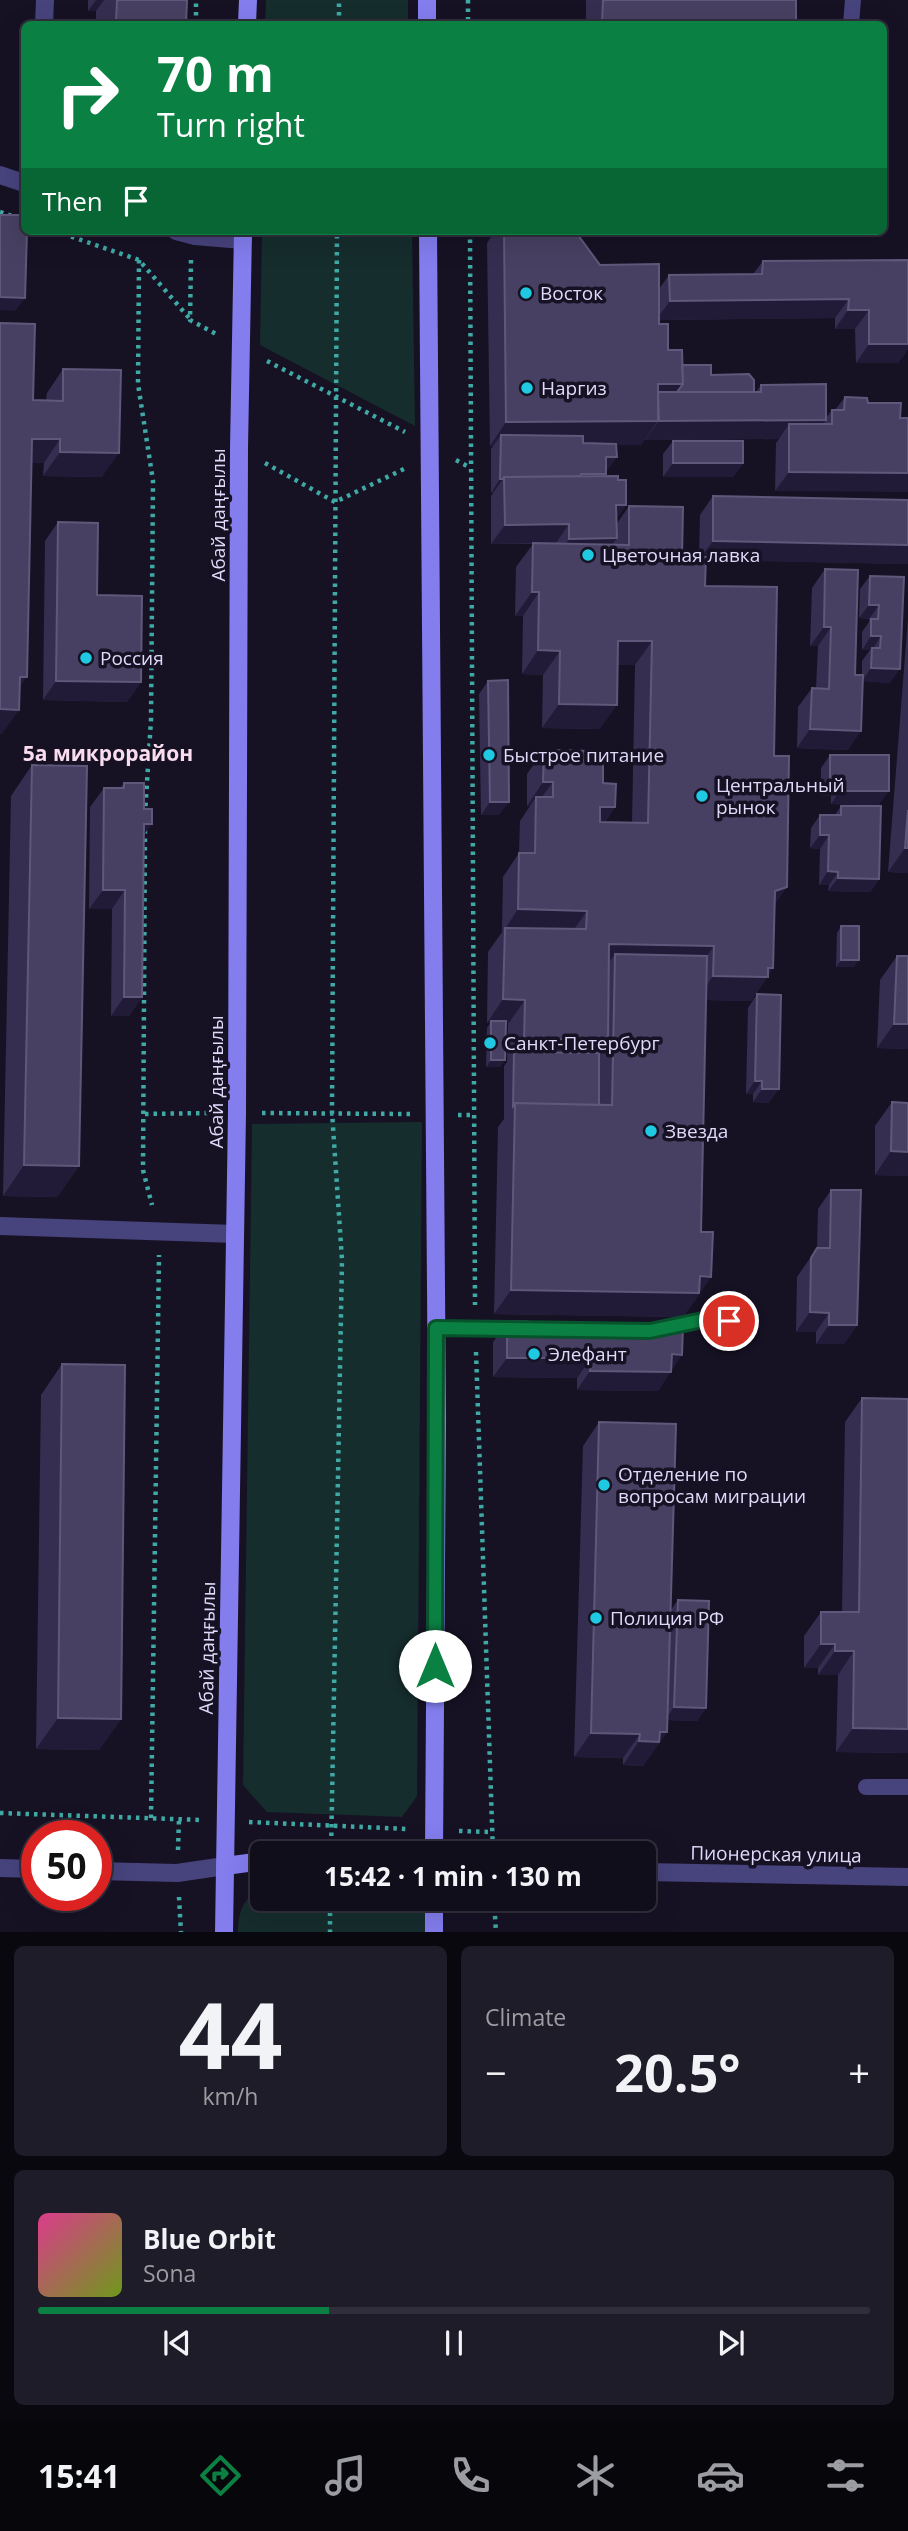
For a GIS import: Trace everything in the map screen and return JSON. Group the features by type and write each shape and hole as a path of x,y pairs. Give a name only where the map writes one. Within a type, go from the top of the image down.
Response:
{"main road":[{"path":"247,21 248,0"},
{"path":"427,0 427,21"},
{"path":"428,235 436,1328 434,1841"},
{"name":"Абай даңғылы","path":"224,1932 237,1113 239,448 243,236"},
{"path":"225,1866 250,1863"},
{"path":"434,1911 434,1932"}],"street":[{"path":"44,21 45,0"},
{"path":"0,175 21,182"},
{"path":"191,235 243,236"},
{"path":"0,1226 235,1234"},
{"path":"112,1871 177,1873 225,1866"},
{"path":"0,1868 21,1869"},
{"name":"Пионерская улица","path":"656,1872 908,1877"}],"lane":[{"path":"851,21 853,0"},
{"path":"637,1331 650,1331 703,1320 729,1321"},
{"path":"436,1328 542,1329"},
{"path":"866,1787 908,1787"}],"path":[{"path":"196,0 196,21"},
{"path":"339,0 339,21"},
{"path":"468,0 468,21"},
{"path":"0,212 21,219"},
{"path":"67,235 139,260 190,320"},
{"path":"331,1841 342,1260 332,1112 337,235"},
{"path":"470,235 475,1328 493,1841"},
{"path":"139,260 138,384 153,481 151,720 145,798 143,1170 159,1231 151,1818"},
{"path":"239,448 335,502"},
{"path":"335,502 429,457"},
{"path":"145,1114 332,1112 475,1115"},
{"path":"330,1911 330,1932"},
{"path":"495,1911 496,1932"}],"green space":[{"path":"266,0 408,0 408,21 265,21"},
{"path":"262,235 412,235 415,426 260,345"},
{"path":"422,1122 417,1796 402,1817 267,1812 243,1785 252,1124"},
{"path":"250,1897 250,1911 425,1911 426,1932 238,1932 243,1906"}],"building":[{"path":"117,0 187,0 186,21 116,21"},
{"path":"603,0 796,0 796,21 602,21"},
{"path":"0,215 19,215 21,235 27,235 25,298 0,297"},
{"path":"504,235 578,235 600,265 659,264 659,324 668,324 668,350 682,350 683,384 658,384 658,421 506,422"},
{"path":"908,260 908,344 869,344 869,310 848,310 849,299 670,301 669,275 762,274 763,261"},
{"path":"0,323 35,324 33,400 63,401 63,369 121,370 119,453 60,452 60,439 32,439 27,677 20,677 19,710 0,709"},
{"path":"682,365 711,365 711,375 749,374 754,380 754,392 677,392 683,384"},
{"path":"826,384 826,420 659,421 658,392 761,392 761,385"},
{"path":"845,397 867,398 868,403 901,403 900,418 908,418 908,473 789,472 789,424 832,424 832,410 844,410"},
{"path":"501,435 583,436 583,443 616,444 617,457 606,457 606,474 500,479"},
{"path":"673,441 743,441 743,463 673,463"},
{"path":"618,476 618,480 626,480 626,505 616,505 617,538 569,539 569,524 505,525 504,477"},
{"path":"713,496 908,500 908,545 713,541"},
{"name":"Центральный рынок","path":"629,506 683,507 682,557 706,557 705,586 777,587 774,756 789,756 787,887 775,891 773,968 768,968 768,977 713,976 714,946 609,944 608,1040 524,1039 525,1000 503,999 505,928 586,929 587,911 518,909 519,853 535,853 536,797 553,797 553,782 543,782 544,750 595,751 595,763 603,763 603,783 616,784 615,807 600,807 600,822 648,823 652,641 618,641 617,705 559,704 560,651 538,650 539,592 532,592 533,543 629,545"},
{"name":"Россия","path":"58,522 98,523 97,595 142,596 141,682 56,681"},
{"path":"825,569 858,570 855,675 863,675 861,731 810,729 812,688 829,689 831,627 824,627"},
{"path":"870,576 904,577 900,669 871,668 872,648 880,648 881,636 871,636 871,619 878,619 879,605 869,605"},
{"path":"508,680 509,802 490,802 488,681"},
{"path":"830,755 889,755 889,791 840,791 841,783 830,783"},
{"path":"32,765 87,766 79,1166 24,1165"},
{"path":"124,783 144,783 144,809 152,809 152,824 144,824 142,997 124,997 125,890 103,890 104,788 124,788"},
{"path":"841,806 881,806 879,879 838,878 838,872 828,871 829,835 820,835 820,815 841,815"},
{"path":"908,810 908,848 905,848"},
{"path":"841,926 859,926 859,960 841,960"},
{"path":"615,954 707,956 701,1232 713,1232 711,1277 700,1276 699,1293 511,1290 515,1103 612,1105"},
{"path":"897,956 908,956 908,1024 894,1024"},
{"path":"757,994 781,995 779,1089 762,1089 762,1081 755,1081"},
{"path":"491,1021 506,1021 505,1060 491,1060"},
{"path":"514,1052 599,1053 599,1105 515,1103 513,1106"},
{"path":"892,1102 908,1103 908,1152 891,1151"},
{"path":"831,1190 861,1190 857,1325 829,1325 829,1313 810,1312 811,1258 817,1248 830,1248"},
{"path":"507,1323 683,1325 682,1355 672,1354 671,1372 590,1371 591,1358 507,1358"},
{"path":"62,1364 125,1365 121,1719 58,1718"},
{"path":"862,1398 908,1399 908,1729 853,1728 854,1651 835,1651 835,1644 821,1644 821,1612 859,1612"},
{"path":"599,1422 676,1424 667,1732 660,1732 659,1742 639,1741 640,1734 591,1733"},
{"path":"678,1600 709,1601 706,1708 674,1707"}],"place":[{"name":"Восток","path":"526,293"},
{"name":"Наргиз","path":"527,388"},
{"name":"Цветочная лавка","path":"588,555"},
{"name":"Россия","path":"86,658"},
{"name":"Быстрое питание","path":"489,755"},
{"name":"Центральный рынок","path":"702,796"},
{"name":"Санкт-Петербург","path":"490,1043"},
{"name":"Звезда","path":"651,1131"},
{"name":"Элефант","path":"534,1354"},
{"name":"Отделение по вопросам миграции","path":"604,1485"},
{"name":"Полиция РФ","path":"596,1618"}],"district":[{"name":"5а микрорайон","path":"108,753"}],"route":[{"path":"435,1666 436,1328 650,1331 703,1320 729,1321"}]}
